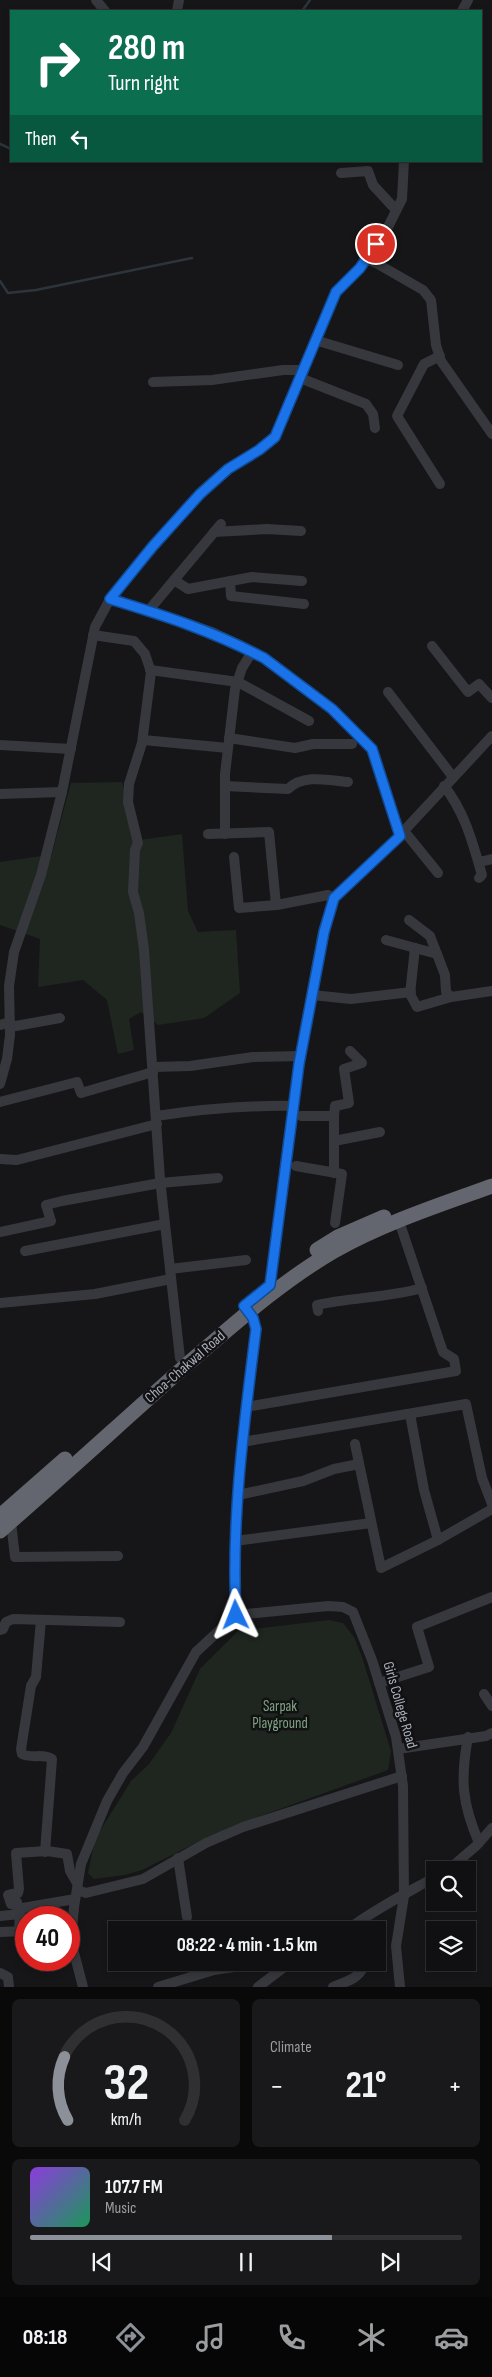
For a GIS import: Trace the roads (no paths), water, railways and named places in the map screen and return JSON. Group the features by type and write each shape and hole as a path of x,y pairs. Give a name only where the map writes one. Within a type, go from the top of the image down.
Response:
{"highway":[{"path":"4,1523 180,1358 247,1309 270,1285 314,1252 338,1237 390,1214 492,1178"},
{"name":"Choa-Chakwal Road","path":"4,1523 247,1309 335,1251 392,1224 492,1186"}],"street":[{"path":"96,0 104,10"},
{"path":"0,1084 7,1059 5,994 14,952 42,875 62,792 95,626 110,599 153,546 200,494 228,469 259,450 275,437 336,292 366,259 402,199 404,162"},
{"path":"341,173 368,171 373,185 396,210"},
{"path":"366,259 423,290 431,300 436,345 440,356 492,434"},
{"path":"316,340 398,365"},
{"path":"440,356 424,364 397,416 440,484"},
{"path":"153,382 212,380 282,370 301,374 366,404 373,414 375,428"},
{"path":"149,610 217,528 302,530"},
{"path":"174,580 188,589 252,577 302,580"},
{"path":"230,581 231,596 304,604"},
{"path":"110,599 149,610 212,632 264,658 332,709 372,749 402,833 438,874"},
{"path":"93,635 134,641 145,654 150,670 143,740 129,784 128,802 138,843 135,850 133,892 139,913 144,950 160,1183 180,1358"},
{"path":"432,646 468,692 479,684 492,698"},
{"path":"225,834 225,786 228,743 238,682 242,668 252,652"},
{"path":"150,670 238,682 308,721"},
{"path":"388,692 453,777"},
{"path":"270,1285 300,1056 324,932 334,898 402,833 492,736"},
{"path":"143,740 295,748 312,744 352,744"},
{"path":"0,744 71,749"},
{"path":"225,786 288,789 295,781 316,779 348,782"},
{"path":"444,786 461,813 479,862 482,876 479,878"},
{"path":"0,794 62,792"},
{"path":"208,834 270,832 276,905"},
{"path":"234,857 239,908 276,905 328,895 334,898"},
{"path":"479,862 492,859"},
{"path":"409,920 430,936 445,975 446,992 451,997"},
{"path":"386,940 437,954"},
{"path":"415,948 411,992 417,1007 451,997 492,991"},
{"path":"312,995 351,999 411,992"},
{"path":"6,1025 60,1018"},
{"path":"334,1173 335,1106 349,1103 344,1069 362,1063 350,1051"},
{"path":"0,1102 78,1082 80,1093 153,1069 253,1057 300,1056"},
{"path":"0,1159 17,1160 157,1120 211,1107 251,1105 294,1106"},
{"path":"301,1116 334,1116"},
{"path":"334,1141 380,1132"},
{"path":"296,1166 342,1174 335,1223"},
{"path":"0,1232 51,1222 46,1205 111,1190 218,1178"},
{"path":"25,1251 165,1224"},
{"path":"246,1406 456,1371 454,1359 443,1352 422,1288 392,1224"},
{"path":"0,1303 95,1294 171,1274 246,1260"},
{"path":"318,1311 317,1305 338,1300 408,1292 422,1288"},
{"path":"74,1906 81,1864 107,1801 123,1773 143,1747 196,1652 236,1615 234,1566 238,1495 242,1442 256,1329 255,1323 247,1309"},
{"path":"242,1442 466,1404 482,1478 492,1504"},
{"path":"410,1414 424,1490 438,1540"},
{"path":"355,1444 381,1568 438,1540 492,1509"},
{"path":"238,1495 303,1480 334,1469 359,1464"},
{"path":"4,1523 15,1557 118,1556"},
{"path":"235,1541 371,1523"},
{"path":"379,1683 429,1667 417,1627 492,1597"},
{"name":"Girls College Road","path":"236,1615 328,1606 343,1606 354,1612 396,1737 402,1776 404,1896 396,1946 400,1987"},
{"path":"0,1630 9,1620 120,1622"},
{"path":"41,1620 36,1677 31,1686 21,1750 25,1756 48,1757 52,1759 45,1852"},
{"path":"484,1694 492,1706"},
{"path":"398,1749 468,1737 486,1736 492,1733"},
{"path":"468,1737 462,1782 464,1805 479,1843"},
{"path":"34,1906 76,1891 86,1893 143,1879 206,1843 243,1827 402,1776"},
{"path":"458,1861 479,1843 492,1828"},
{"path":"17,1906 16,1902 11,1904 8,1895 18,1893 19,1889 16,1853 45,1852 68,1854 76,1891"},
{"path":"178,1858 187,1917"},
{"path":"359,1921 373,1910 404,1896 426,1883"},
{"path":"0,1916 15,1912"},
{"path":"0,1932 15,1932"},
{"path":"79,1971 83,1987"},
{"path":"158,1987 171,1986 211,1971"},
{"path":"258,1987 279,1971"},
{"path":"333,1987 358,1976 362,1971"},
{"path":"0,1973 8,1977 9,1987"}],"waterway":[{"path":"303,10 310,0"},
{"path":"0,144 10,149"},
{"path":"0,281 8,293 36,290 192,258"}],"park label":[{"name":"Sarpak Playground","path":"280,1714"}]}
